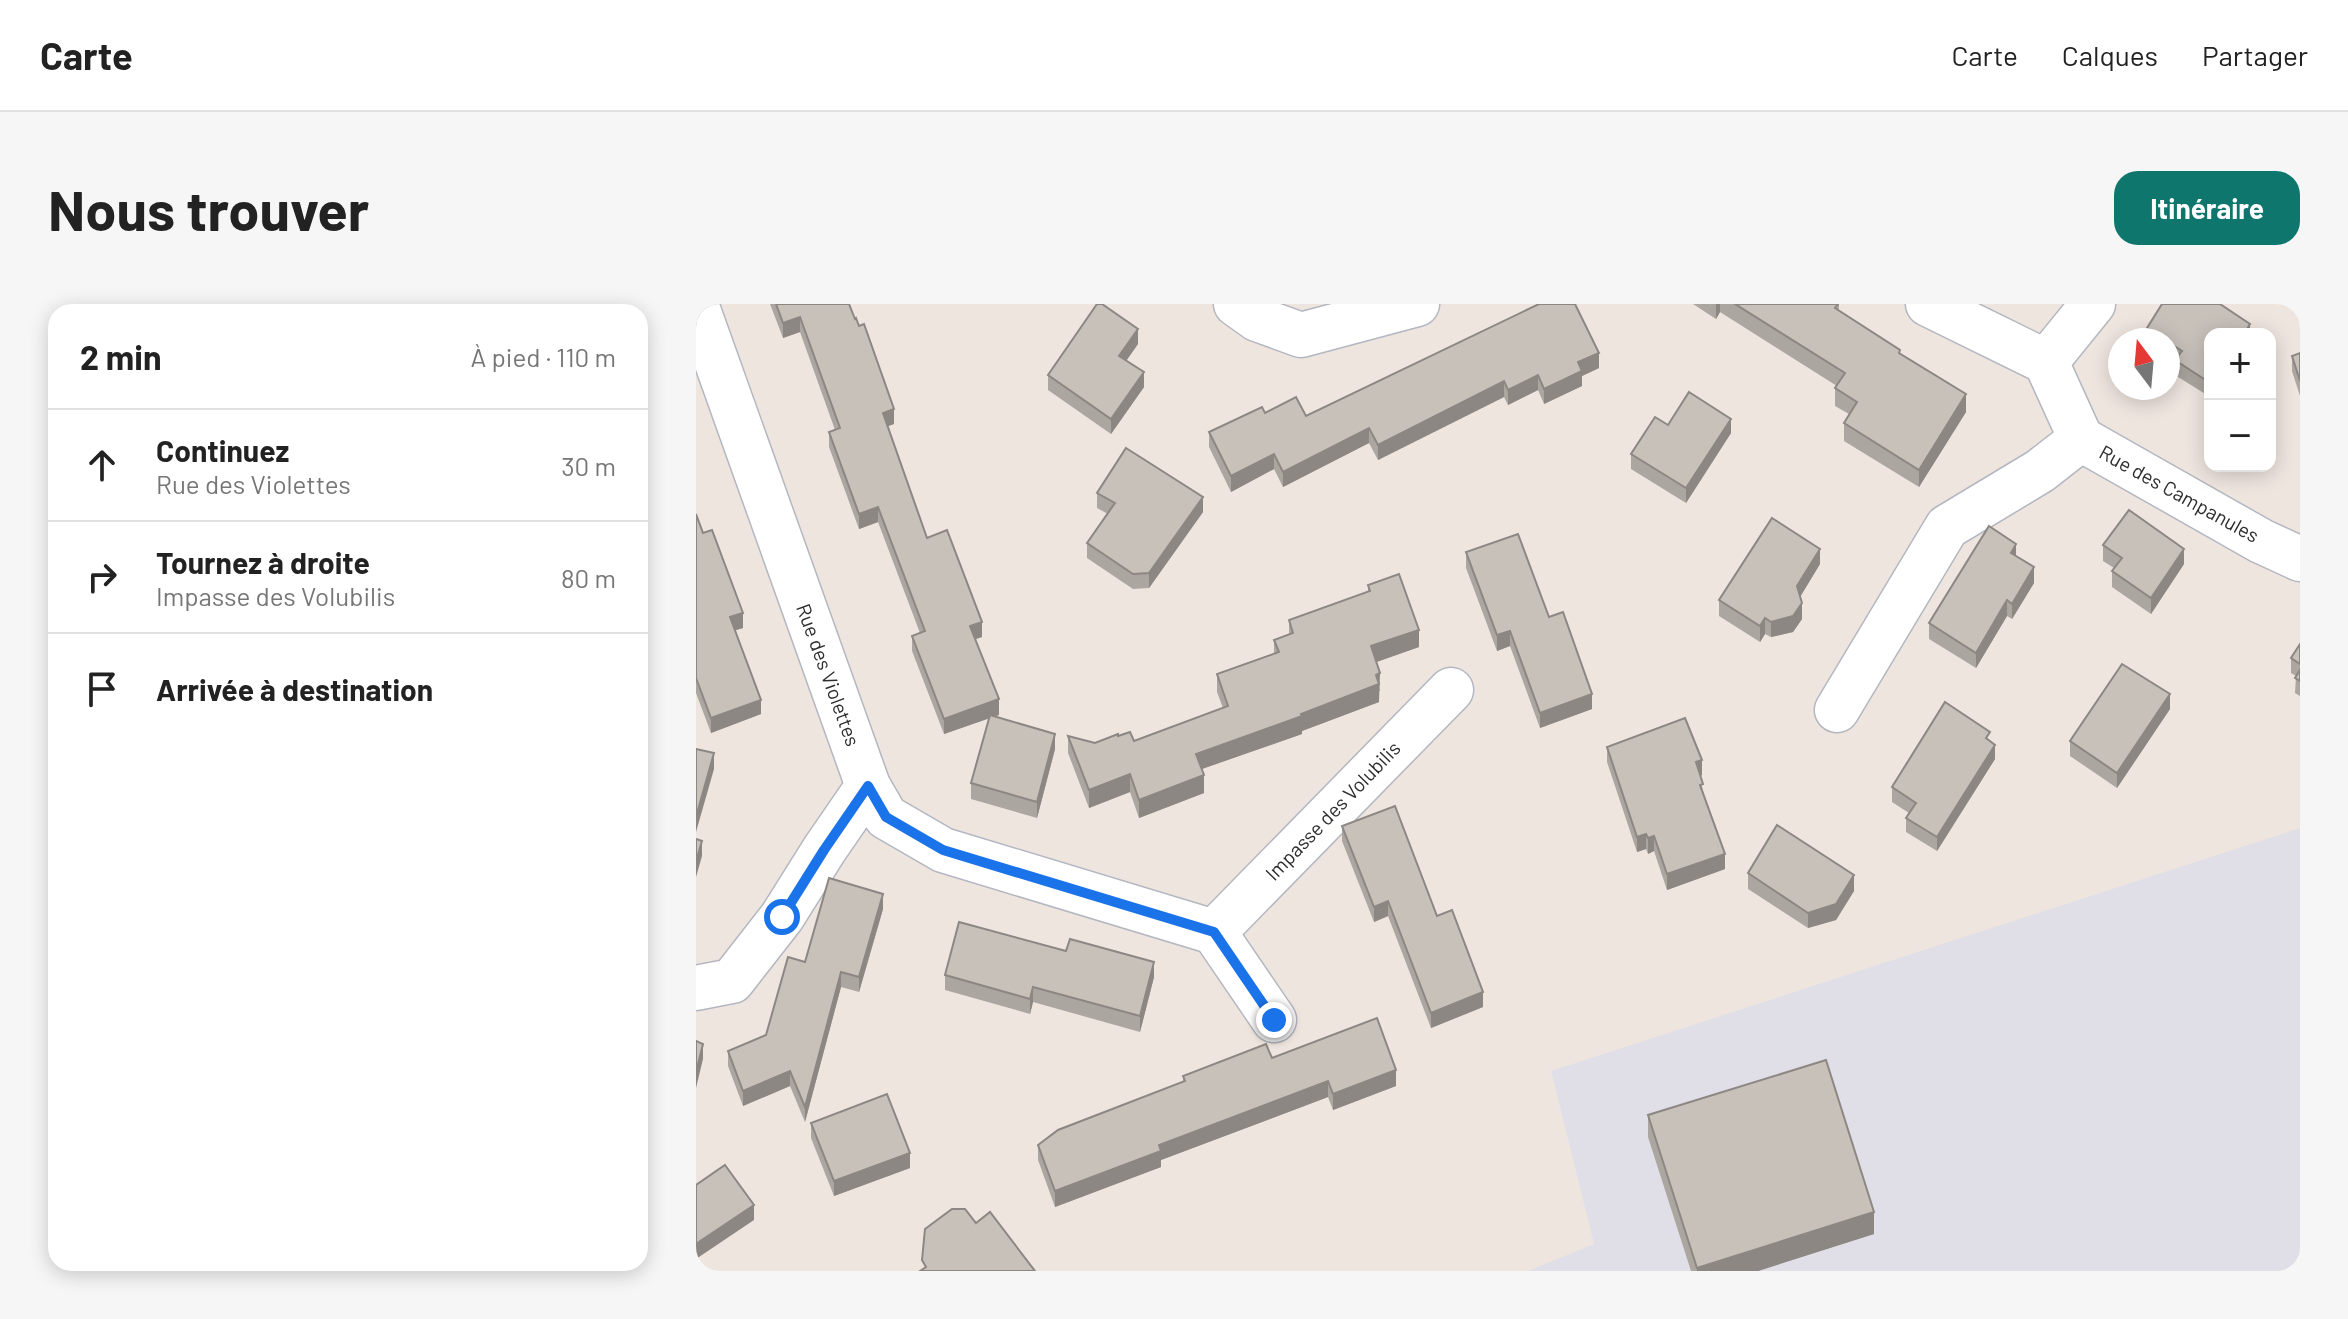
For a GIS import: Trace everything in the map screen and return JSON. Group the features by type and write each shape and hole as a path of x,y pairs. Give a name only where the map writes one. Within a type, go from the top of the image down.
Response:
{"street":[{"name":"Rue des Violettes","path":"696,304 868,786"},
{"path":"1236,304 1257,319 1301,335 1417,304"},
{"path":"1928,304 2046,362 2093,304"},
{"name":"Rue des Campanules","path":"2046,362 2081,439 2261,541 2300,559"},
{"path":"1837,710 1947,527 2040,471 2081,439"},
{"name":"Impasse des Volubilis","path":"1214,932 1451,690"},
{"path":"696,988 732,981 782,917 868,786 886,817 943,850 1214,932 1274,1020"}],"shaded area":[{"path":"2300,828 2300,1271 1528,1271 1594,1244 1551,1071"}],"building":[{"path":"776,304 849,304 859,326 864,324 894,409 883,413 927,538 947,530 982,622 970,626 999,699 944,719 912,636 925,631 878,507 859,514 829,432 840,428 800,317 783,323"},
{"path":"1097,304 1102,304 1138,329 1119,356 1144,372 1111,419 1048,375"},
{"path":"1539,304 1575,304 1599,353 1578,362 1582,371 1544,389 1538,375 1508,390 1504,381 1378,445 1369,428 1283,472 1274,454 1231,476 1209,432 1262,407 1265,413 1296,397 1306,416"},
{"path":"1735,304 1838,304 1835,308 1900,350 1899,353 1966,394 1919,470 1844,423 1857,402 1835,388 1845,373"},
{"path":"2162,304 2220,304 2250,324 2248,328 2204,328 2204,379 2180,363 2180,328 2147,328"},
{"path":"2300,353 2300,381 2292,356"},
{"path":"1689,392 1731,419 1686,488 1631,454 1655,417 1668,425"},
{"path":"1126,448 1203,497 1149,573 1133,574 1087,543 1115,503 1097,493"},
{"path":"2129,510 2184,549 2151,598 2112,571 2122,558 2103,545"},
{"path":"696,514 703,533 712,530 743,613 730,617 761,700 711,718 696,678"},
{"path":"1772,518 1820,549 1797,586 1802,603 1793,616 1771,622 1765,618 1760,626 1719,600"},
{"path":"1989,526 2016,544 2011,553 2034,567 2012,604 2007,600 1976,653 1929,623"},
{"path":"1518,534 1549,617 1563,612 1592,694 1540,713 1510,631 1497,635 1466,552"},
{"path":"1399,574 1419,630 1371,646 1380,673 1376,675 1379,684 1196,754 1204,775 1139,800 1130,774 1089,790 1068,736 1095,743 1130,732 1134,741 1228,706 1217,674 1279,652 1274,640 1293,633 1289,620 1370,591 1368,585"},
{"path":"2300,644 2300,664 2291,658"},
{"path":"2122,664 2170,694 2117,773 2070,741"},
{"path":"1945,702 1990,732 1986,738 1995,745 1937,837 1906,818 1916,803 1892,787"},
{"path":"990,715 1055,734 1037,802 971,783"},
{"path":"1685,718 1702,760 1696,762 1703,784 1700,785 1725,854 1667,874 1654,836 1648,838 1646,834 1637,837 1607,747"},
{"path":"696,749 714,753 696,817"},
{"path":"1395,806 1437,916 1452,910 1483,992 1431,1013 1388,901 1374,907 1342,826"},
{"path":"1777,825 1854,875 1836,904 1808,913 1748,873"},
{"path":"696,839 702,841 696,861"},
{"path":"829,878 883,894 859,977 841,972 805,1107 790,1071 743,1091 728,1051 766,1035 788,957 805,962"},
{"path":"959,922 1066,951 1070,939 1154,962 1140,1016 1033,987 1030,999 945,975"},
{"path":"1377,1018 1396,1070 1333,1094 1328,1081 1159,1145 1161,1151 1055,1191 1038,1145 1058,1130 1185,1081 1183,1076 1266,1044 1272,1058"},
{"path":"696,1041 703,1044 696,1072"},
{"path":"1826,1060 1874,1212 1697,1268 1648,1115"},
{"path":"887,1094 910,1153 834,1181 811,1123"},
{"path":"725,1165 754,1205 696,1244 696,1185"},
{"path":"952,1209 965,1209 976,1223 990,1212 1035,1271 920,1271 926,1267 922,1260 925,1229"}],"route":[{"path":"782,917 868,786 886,817 943,850 1214,932 1274,1020"}]}
